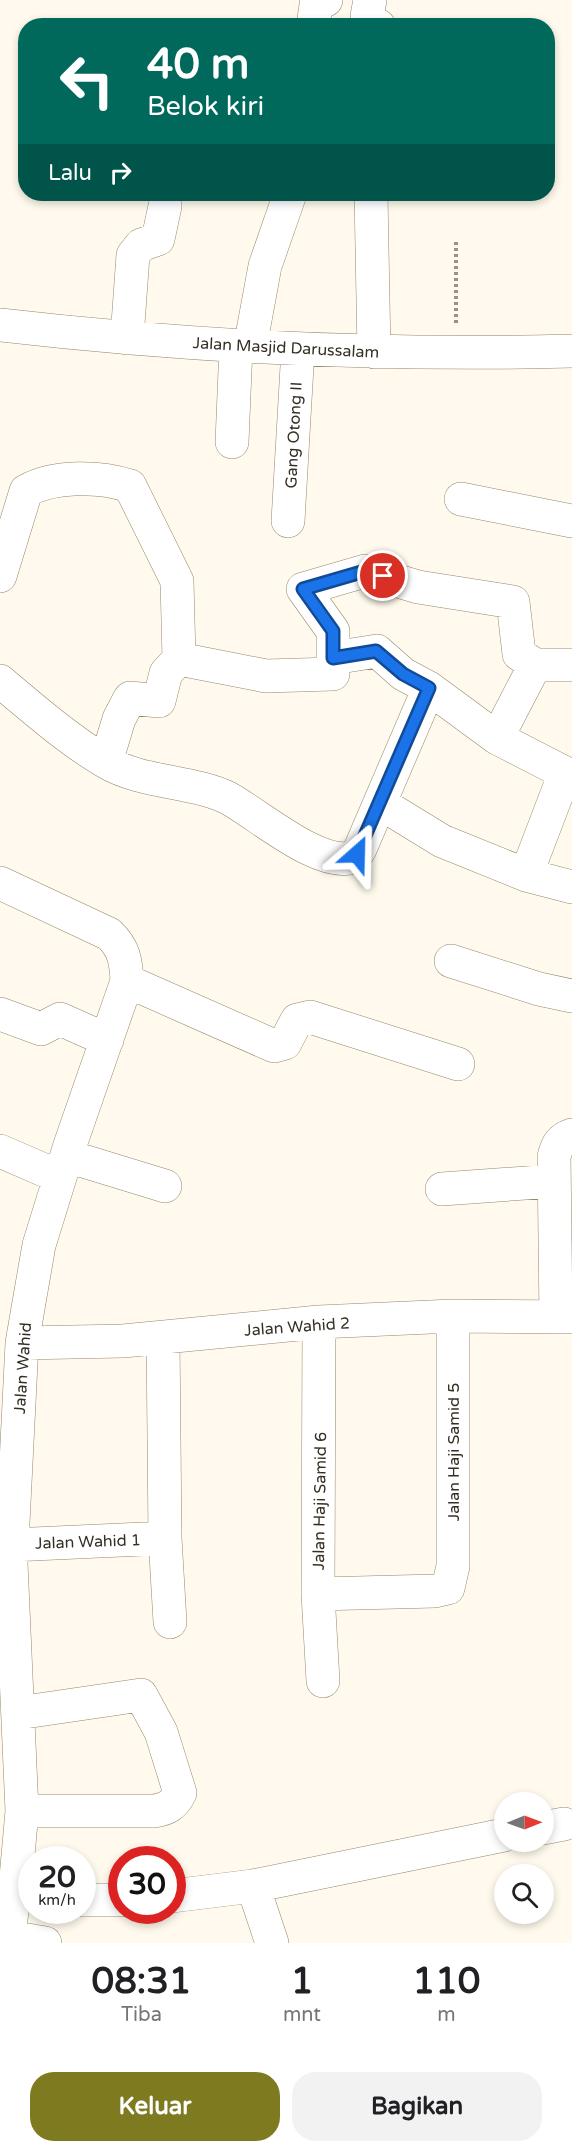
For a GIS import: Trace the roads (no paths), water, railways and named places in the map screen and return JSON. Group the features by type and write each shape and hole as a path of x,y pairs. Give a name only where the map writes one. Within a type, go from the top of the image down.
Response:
{"street":[{"path":"368,18 370,0"},
{"path":"232,442 243,346 265,266 288,201"},
{"path":"371,202 374,352"},
{"path":"127,338 133,255 141,245 158,239 165,206"},
{"name":"Jalan Masjid Darussalam","path":"0,325 127,338 298,349 455,354 572,351"},
{"name":"Gang Otong II","path":"288,521 298,349"},
{"path":"0,576 26,491 38,484 64,480 114,480 130,486 177,581 179,658 166,674 159,701 130,698 119,719 106,762"},
{"path":"461,499 572,521"},
{"path":"179,658 266,676 333,674 333,631 303,589 365,571 418,587 513,602 519,654 535,665 572,665"},
{"path":"333,658 376,651 403,674 429,688 496,738 565,773 526,875"},
{"path":"496,738 535,665"},
{"path":"0,681 106,762 142,776 227,797 286,834 336,859 357,854 429,688"},
{"path":"380,802 442,842 526,875 572,887"},
{"name":"Jalan Wahid","path":"0,883 109,934 118,943 126,958 127,981 63,1166 39,1245 22,1343 7,1557 18,1713 22,1846"},
{"path":"451,961 539,989 572,996"},
{"path":"127,981 274,1046 285,1043 297,1020 310,1017 458,1064"},
{"path":"0,1014 40,1029 60,1019 107,1040"},
{"path":"564,1317 554,1157 556,1146 567,1137"},
{"path":"0,1151 165,1186"},
{"path":"442,1189 554,1181"},
{"name":"Jalan Wahid 2","path":"22,1343 123,1341 319,1322 453,1316 564,1317"},
{"name":"Jalan Haji Samid 5","path":"318,1594 435,1591 448,1588 453,1566 453,1316"},
{"name":"Jalan Haji Samid 6","path":"319,1322 318,1594 323,1681"},
{"path":"164,1337 165,1538 170,1622"},
{"name":"Jalan Wahid 1","path":"7,1557 165,1538"},
{"path":"18,1713 141,1695 161,1732 180,1793 176,1802 166,1809 154,1811 22,1810"},
{"path":"186,1894 253,1886 494,1837"},
{"path":"253,1886 272,1943"},
{"name":"Jalan Wahid","path":"8,1940 18,1913"},
{"path":"8,1940 45,1943"}]}
